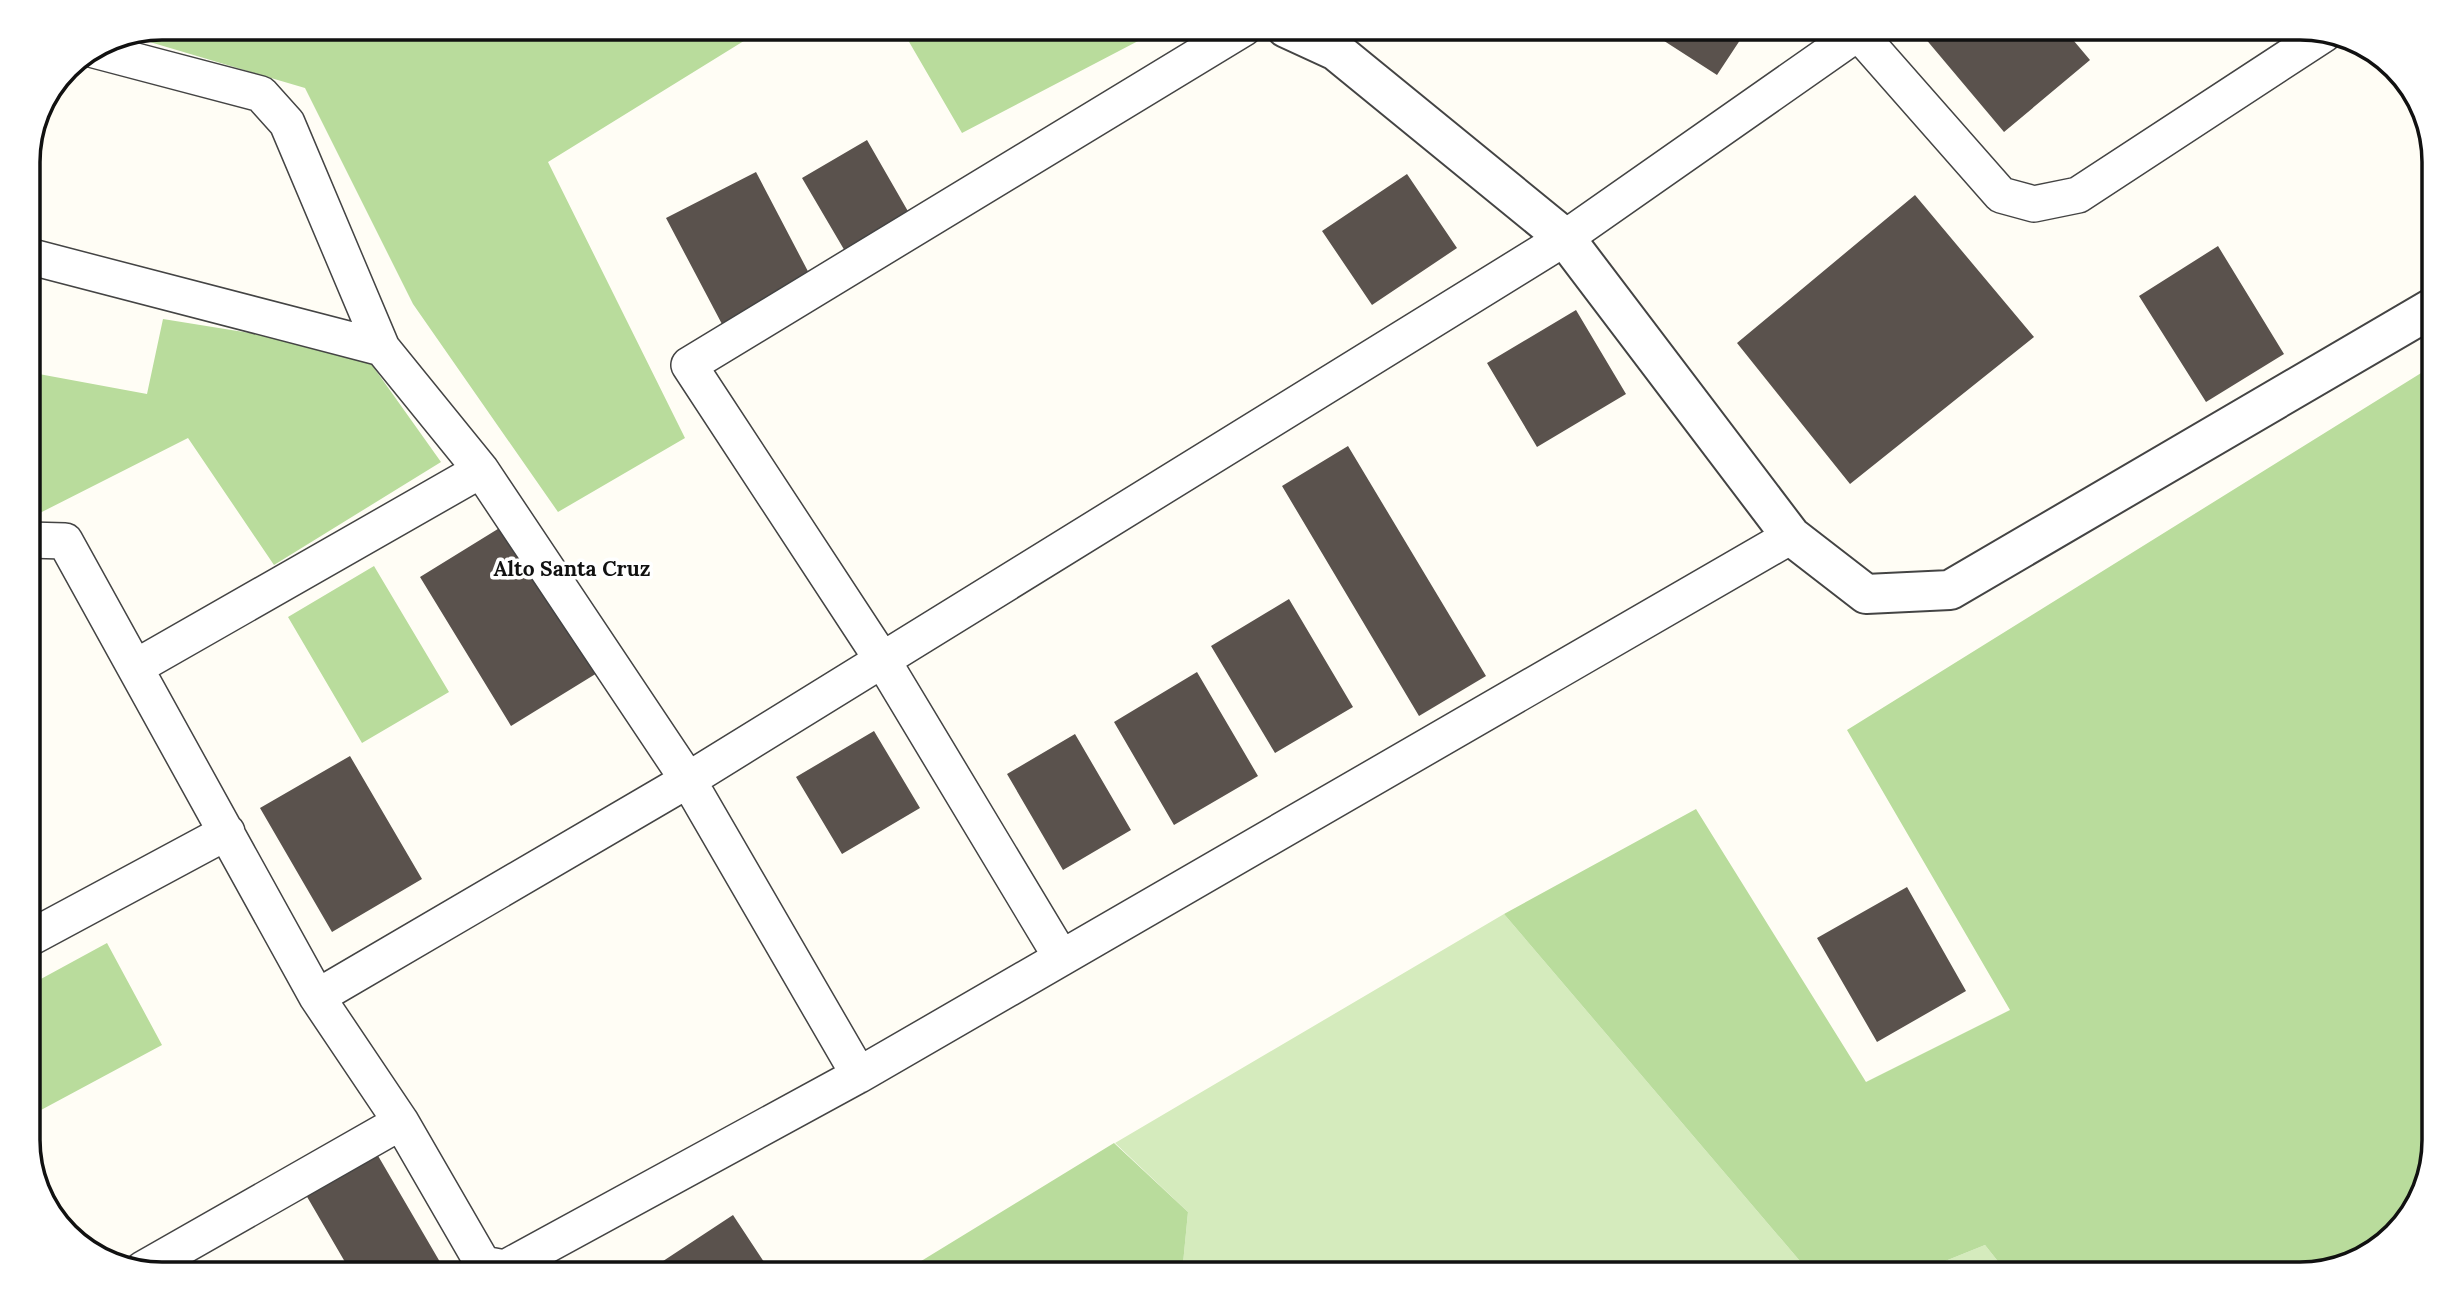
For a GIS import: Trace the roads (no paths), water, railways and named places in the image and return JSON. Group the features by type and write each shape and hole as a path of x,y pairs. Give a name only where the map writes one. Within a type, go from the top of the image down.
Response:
{"street":[{"path":"1061,957 883,661 689,365 1224,40"},
{"path":"1312,40 1336,51 1565,238 1791,536 1866,594 1950,590 2421,315"},
{"path":"317,997 688,780 1565,238 1845,40"},
{"path":"1868,40 2001,195 2035,204 2078,195 2312,42"},
{"path":"109,54 261,94 287,123 382,348 481,470 688,780 859,1074"},
{"path":"41,259 382,348"},
{"path":"136,667 481,470"},
{"path":"516,1262 859,1074 1791,536"},
{"path":"41,540 65,541 317,997 401,1122 482,1262"},
{"path":"41,932 227,832"},
{"path":"156,1262 401,1122"}],"district":[{"name":"Alto Santa Cruz","path":"572,568"}]}
